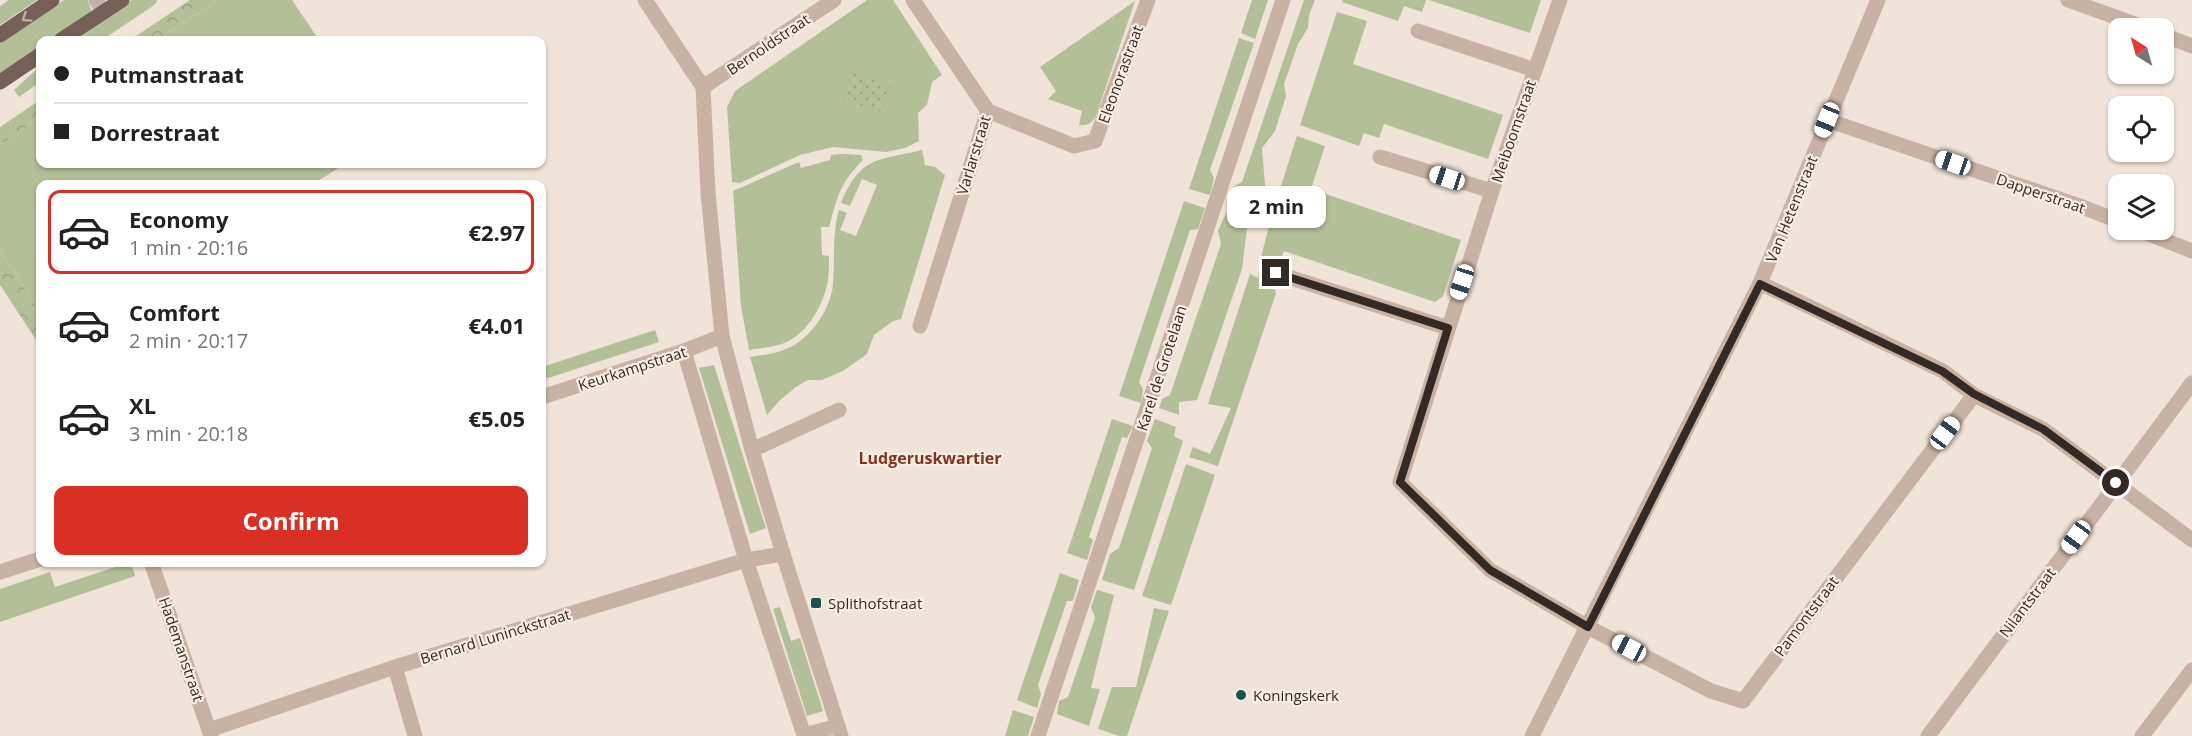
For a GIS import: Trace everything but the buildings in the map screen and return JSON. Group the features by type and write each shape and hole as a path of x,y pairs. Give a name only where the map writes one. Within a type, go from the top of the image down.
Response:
{"main road":[{"path":"0,35 52,0"},
{"path":"66,36 100,6 122,0"},
{"path":"0,82 36,57"}],"street":[{"path":"645,0 703,87 708,193 722,336 752,450 839,731 804,735 746,560 684,351"},
{"name":"Bernoldstraat","path":"703,87 834,0"},
{"name":"Varlarstraat","path":"913,0 988,111 920,326"},
{"name":"Eleonorastraat","path":"988,111 1074,146 1095,141 1148,0"},
{"name":"Karel de Grotelaan","path":"1038,736 1283,0"},
{"name":"Meiboomstraat","path":"1560,0 1492,191 1400,482 1490,570 1588,627"},
{"name":"Van Hetenstraat","path":"1532,736 1760,284 1878,0"},
{"path":"2068,0 2118,18"},
{"name":"Meiboomstraat","path":"1418,31 1535,70"},
{"path":"2174,39 2192,45"},
{"name":"Dapperstraat","path":"1827,120 2108,217"},
{"name":"Meiboomstraat","path":"1380,157 1492,191"},
{"path":"2164,240 2192,251"},
{"path":"1276,273 1448,328"},
{"path":"1760,284 1942,371 1974,394 2043,429 2192,540"},
{"name":"Keurkampstraat","path":"546,396 684,351 722,336"},
{"name":"Nilantstraat","path":"1928,736 2192,383"},
{"name":"Pamontstraat","path":"1588,627 1711,691 1743,700 1974,394"},
{"path":"752,450 839,410"},
{"name":"Bernard Luninckstraat","path":"210,733 395,667 746,560 783,554"},
{"path":"0,572 36,560"},
{"name":"Hademanstraat","path":"154,567 210,733"},
{"path":"395,667 415,736"},
{"path":"2142,736 2192,670"}],"green space":[{"path":"9,0 37,0 0,25 0,6"},
{"path":"64,0 88,0 92,13 56,36 36,36 36,50 0,73 0,42"},
{"path":"132,0 156,0 157,2 108,36 77,36"},
{"path":"190,0 218,0 163,36 136,36"},
{"path":"218,0 292,0 316,36 163,36"},
{"path":"867,0 893,0 942,75 932,82 927,105 918,113 919,141 905,148 886,152 833,147 800,155 740,183 732,182 727,107 735,91"},
{"path":"1252,0 1268,0 1255,39 1241,33"},
{"path":"1304,0 1315,0 1309,15 1308,28 1298,44 1284,84 1286,96 1275,131 1262,148 1266,197 1260,208 1247,209 1229,203 1234,186 1242,182"},
{"path":"1343,0 1426,0 1422,12 1404,6 1398,21 1342,2"},
{"path":"1429,0 1541,0 1530,33"},
{"path":"1135,1 1096,116 1089,124 1079,125 1082,111 1048,99 1056,91 1040,67"},
{"path":"1337,12 1367,21 1353,64 1503,115 1488,159 1384,124 1379,138 1364,133 1359,146 1300,125"},
{"path":"1239,38 1254,43 1210,170 1214,178 1210,195 1189,189"},
{"path":"36,70 36,85 19,97 14,90"},
{"path":"852,73 891,86 882,112 843,99"},
{"path":"36,103 36,121 0,145 0,127"},
{"path":"36,121 36,168 339,168 319,180 36,180 36,306 0,251 0,145"},
{"path":"1297,136 1325,146 1311,189 1461,240 1443,296 1435,302 1284,251 1278,268 1260,261"},
{"path":"922,150 925,165 935,167 945,175 901,319 893,321 874,335 867,354 843,371 822,380 808,380 796,387 767,415 750,357 777,352 795,345 811,331 824,313 833,284 839,210 847,213 840,230 856,236 877,185 862,179 850,206 841,203 848,187 864,168 872,163"},
{"path":"831,155 861,155 863,160 844,184 829,227 821,227 822,255 829,256 829,271 825,294 817,312 805,328 790,340 778,345 749,350 741,306 733,191 799,162 801,168 830,160"},
{"path":"1184,201 1205,208 1198,229 1190,230 1139,382 1143,389 1141,403 1119,396"},
{"path":"1226,213 1248,220 1242,269 1197,400 1179,402 1179,415 1159,408 1162,399 1170,395 1221,244 1218,231"},
{"path":"0,251 36,306 36,340 0,285"},
{"path":"1259,271 1269,274 1276,293 1218,466 1189,457 1193,447 1210,454 1231,408 1208,404 1250,274 1258,278"},
{"path":"655,330 659,342 546,379 546,366"},
{"path":"714,365 766,528 750,534 699,368"},
{"path":"1112,419 1133,426 1127,438 1122,437 1089,537 1093,540 1087,560 1067,553"},
{"path":"1155,419 1176,427 1174,436 1183,441 1134,590 1102,580 1110,554 1119,548 1152,448 1147,441"},
{"path":"1186,464 1215,475 1171,605 1142,596"},
{"path":"115,567 132,567 135,576 0,622 0,589 50,572 55,587"},
{"path":"1060,573 1079,580 1073,601 1067,601 1038,685 1041,694 1037,708 1017,700"},
{"path":"1097,590 1114,595 1091,688 1100,689 1089,726 1057,714 1059,701 1068,697 1095,618 1091,607"},
{"path":"780,607 791,641 800,638 823,711 807,716 773,609"},
{"path":"1154,608 1169,611 1127,736 1119,736 1098,729 1112,687 1136,687"},
{"path":"1013,710 1034,717 1028,736 1005,736"}],"place":[{"name":"Splithofstraat","path":"816,603"},
{"name":"Koningskerk","path":"1241,695"}],"district":[{"name":"Ludgeruskwartier","path":"930,458"}],"route":[{"path":"1276,273 1448,328 1400,482 1490,570 1588,627 1760,284 1942,371 1974,394 2043,429 2116,483"}]}
